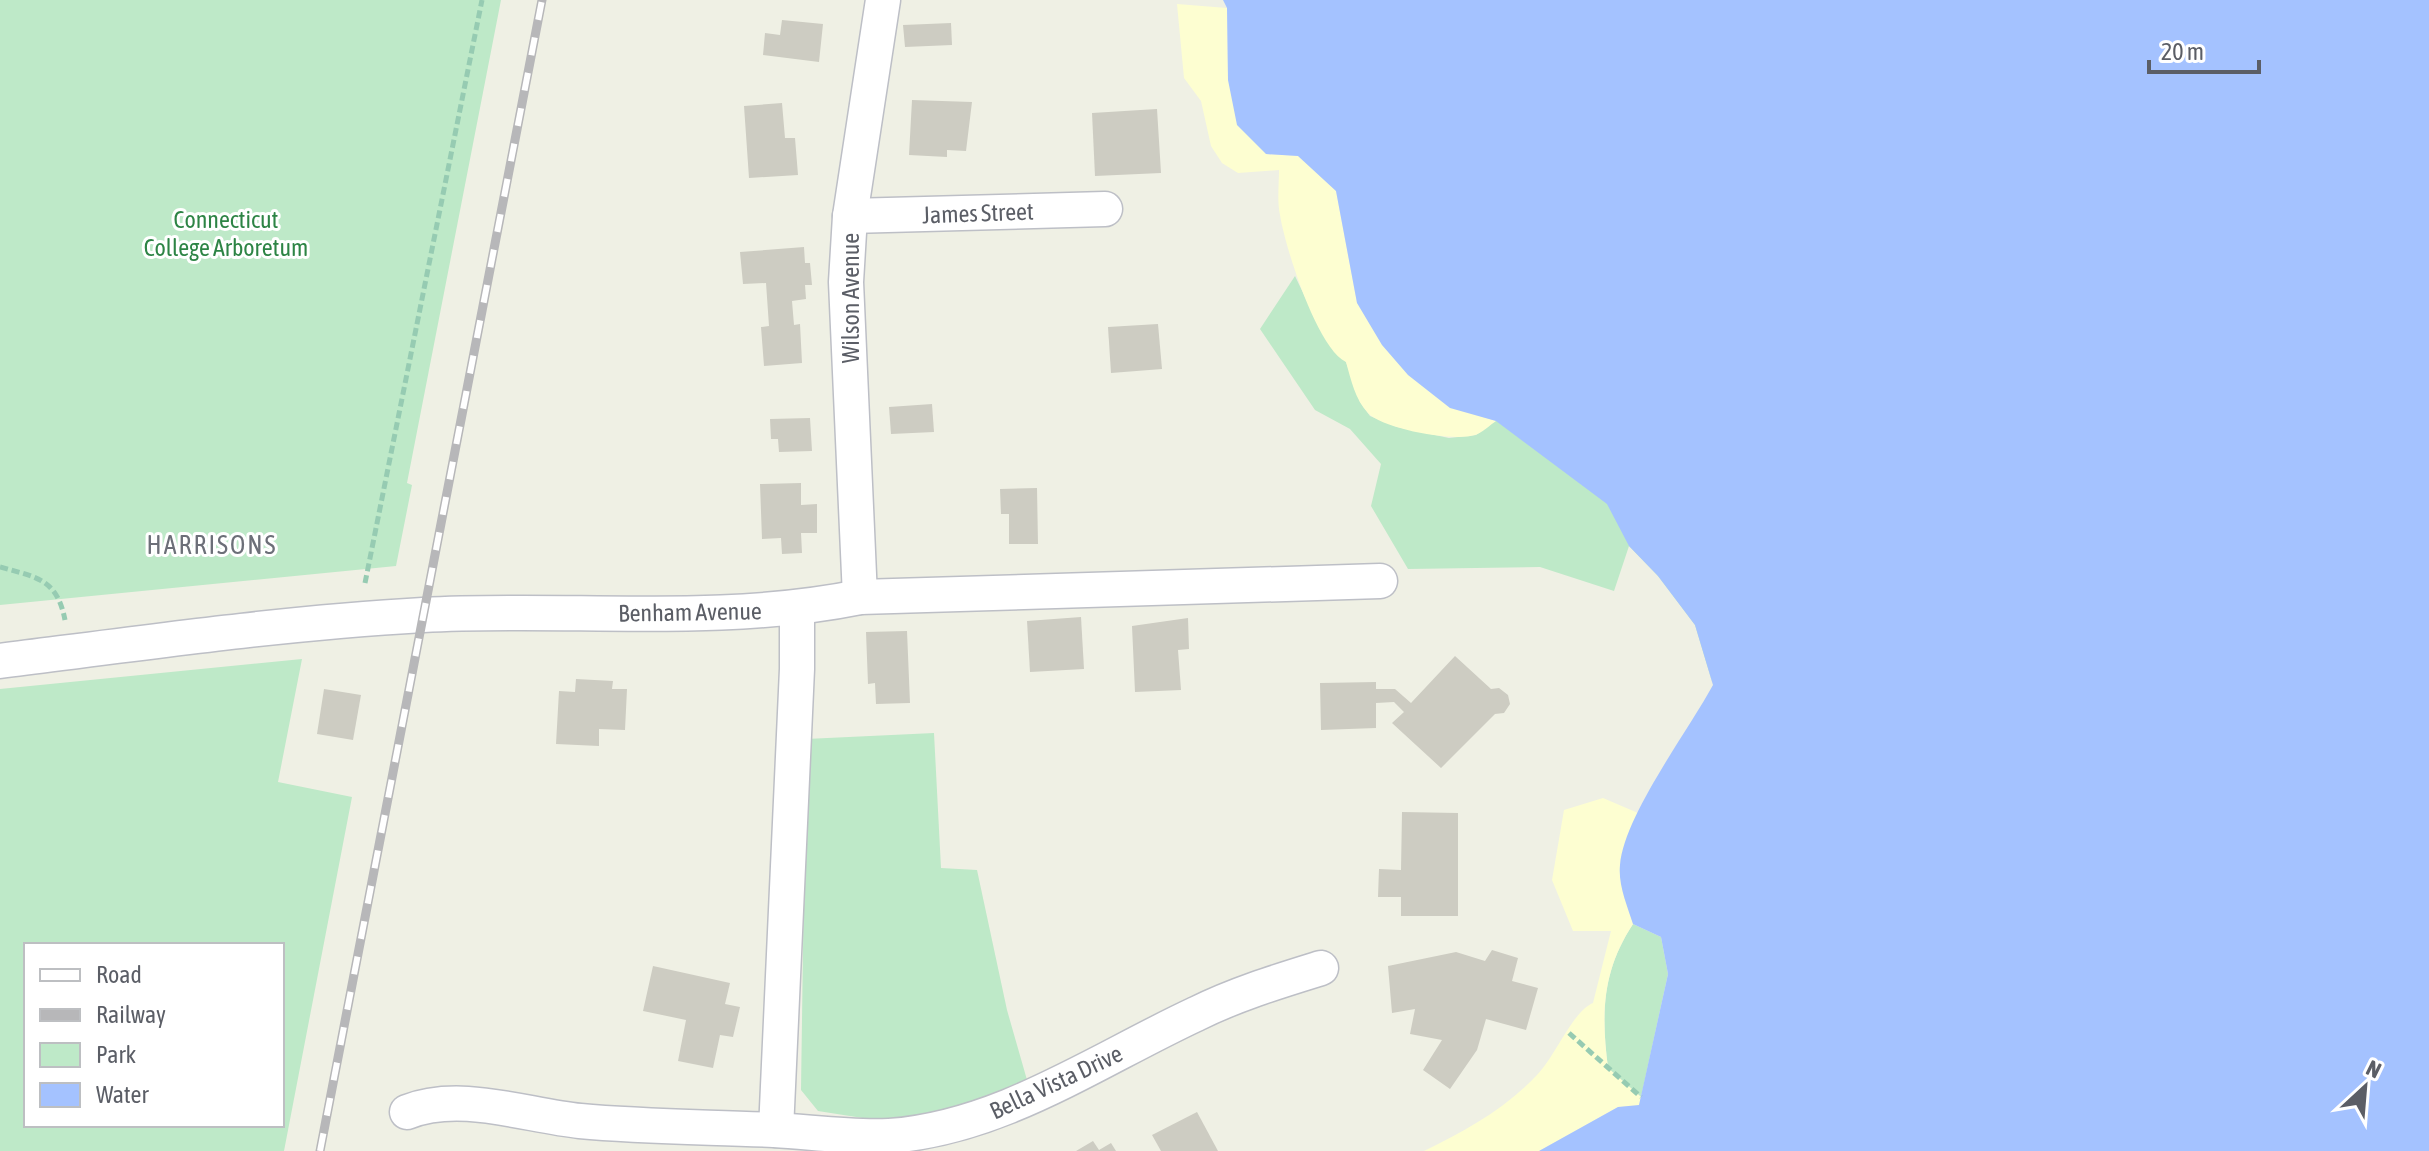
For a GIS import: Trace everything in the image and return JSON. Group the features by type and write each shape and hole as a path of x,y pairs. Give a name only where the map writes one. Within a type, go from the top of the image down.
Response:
{"street":[{"name":"Wilson Avenue","path":"860,597 846,282 850,216 883,0"},
{"name":"James Street","path":"850,216 1105,209"},
{"name":"Benham Avenue","path":"0,661 423,615 797,610 860,597 1380,581"},
{"path":"776,1130 797,610"},
{"name":"Bella Vista Drive","path":"407,1112 449,1103 580,1121 887,1136 976,1119 1026,1099 1197,1013 1254,989 1321,968"}],"path":[{"path":"357,621 482,0"},
{"path":"0,567 46,581 62,602 71,652"},
{"path":"1569,1033 1641,1097"}],"green space":[{"name":"Connecticut College Arboretum","path":"0,0 501,0 407,483 412,485 396,566 0,605"},
{"path":"1295,276 1318,324 1346,362 1360,402 1370,416 1397,427 1449,438 1476,435 1495,421 1644,415 1713,685 1695,625 1658,576 1629,546 1614,591 1540,567 1408,569 1371,506 1381,464 1350,429 1315,410 1260,329"},
{"path":"302,659 278,782 352,797 284,1151 0,1151 0,689"},
{"path":"934,733 941,868 977,870 1007,1010 1027,1080 948,1115 888,1122 818,1111 801,1090 806,739"},
{"path":"1633,924 1661,937 1668,974 1641,1097 1608,1068 1605,1029 1610,976"}],"sand":[{"path":"1177,4 1227,8 1228,80 1266,154 1298,156 1336,191 1357,303 1450,407 1496,421 1483,431 1465,437 1419,433 1376,419 1364,408 1346,362 1324,338 1295,272 1279,210 1279,170 1238,173 1222,163 1211,146 1201,101 1184,78"},
{"path":"1603,798 1638,813 1626,842 1622,868 1622,881 1633,924 1610,976 1605,1029 1608,1068 1641,1097 1639,1106 1618,1107 1539,1151 1424,1151 1484,1118 1525,1087 1544,1067 1578,1016 1593,1003 1611,931 1573,931 1552,880 1564,810"}],"water":[{"path":"1223,0 2429,0 2429,1151 1539,1151 1618,1107 1639,1105 1668,974 1661,937 1633,924 1622,887 1620,865 1624,845 1645,799 1713,685 1695,625 1658,576 1629,546 1607,504 1496,421 1450,408 1408,375 1382,345 1357,303 1336,191 1298,156 1266,154 1237,125 1228,80 1227,8"}],"building":[{"path":"782,20 823,24 819,62 763,55 765,33 780,35"},
{"path":"951,23 952,45 905,47 903,25"},
{"path":"912,100 972,102 966,151 947,150 947,157 909,155"},
{"path":"782,103 785,138 795,138 798,175 749,178 744,106"},
{"path":"1157,109 1161,173 1095,176 1092,113"},
{"path":"804,247 805,263 810,263 812,285 805,285 806,299 792,301 794,325 800,324 802,363 764,366 761,327 769,326 766,283 743,284 740,252"},
{"path":"1158,324 1162,369 1111,373 1108,327"},
{"path":"932,404 934,432 891,434 889,407"},
{"path":"810,418 812,451 779,452 778,439 771,439 770,419"},
{"path":"801,483 801,505 817,504 817,533 801,533 802,553 782,554 781,538 762,539 760,484"},
{"path":"1037,488 1038,544 1009,544 1009,514 1001,514 1000,489"},
{"path":"1081,617 1084,669 1030,672 1027,621"},
{"path":"1188,618 1189,649 1178,650 1181,690 1135,692 1132,626"},
{"path":"907,631 910,703 876,704 875,683 868,684 866,632"},
{"path":"1455,656 1491,689 1499,688 1508,695 1510,704 1504,713 1495,714 1441,768 1392,723 1404,712 1394,702 1376,703 1376,728 1321,730 1320,683 1376,682 1376,689 1395,689 1411,703"},
{"path":"576,679 613,681 612,689 627,689 625,730 599,729 599,746 556,744 559,691 575,692"},
{"path":"324,689 361,695 353,740 317,734"},
{"path":"1402,812 1458,813 1458,916 1401,916 1401,897 1378,897 1379,869 1401,870"},
{"path":"1492,950 1518,958 1512,981 1538,988 1526,1030 1486,1019 1477,1050 1450,1089 1423,1070 1442,1040 1410,1034 1415,1009 1392,1013 1388,966 1456,952 1485,961"},
{"path":"653,966 730,983 725,1004 740,1007 733,1037 720,1035 713,1068 678,1061 686,1020 643,1011"},
{"path":"1197,1112 1218,1151 1161,1151 1152,1135"},
{"path":"1093,1141 1099,1150 1111,1143 1116,1151 1076,1151"}],"railway":[{"path":"320,1151 542,0"}],"district":[{"name":"HARRISONS","path":"212,545"}]}
